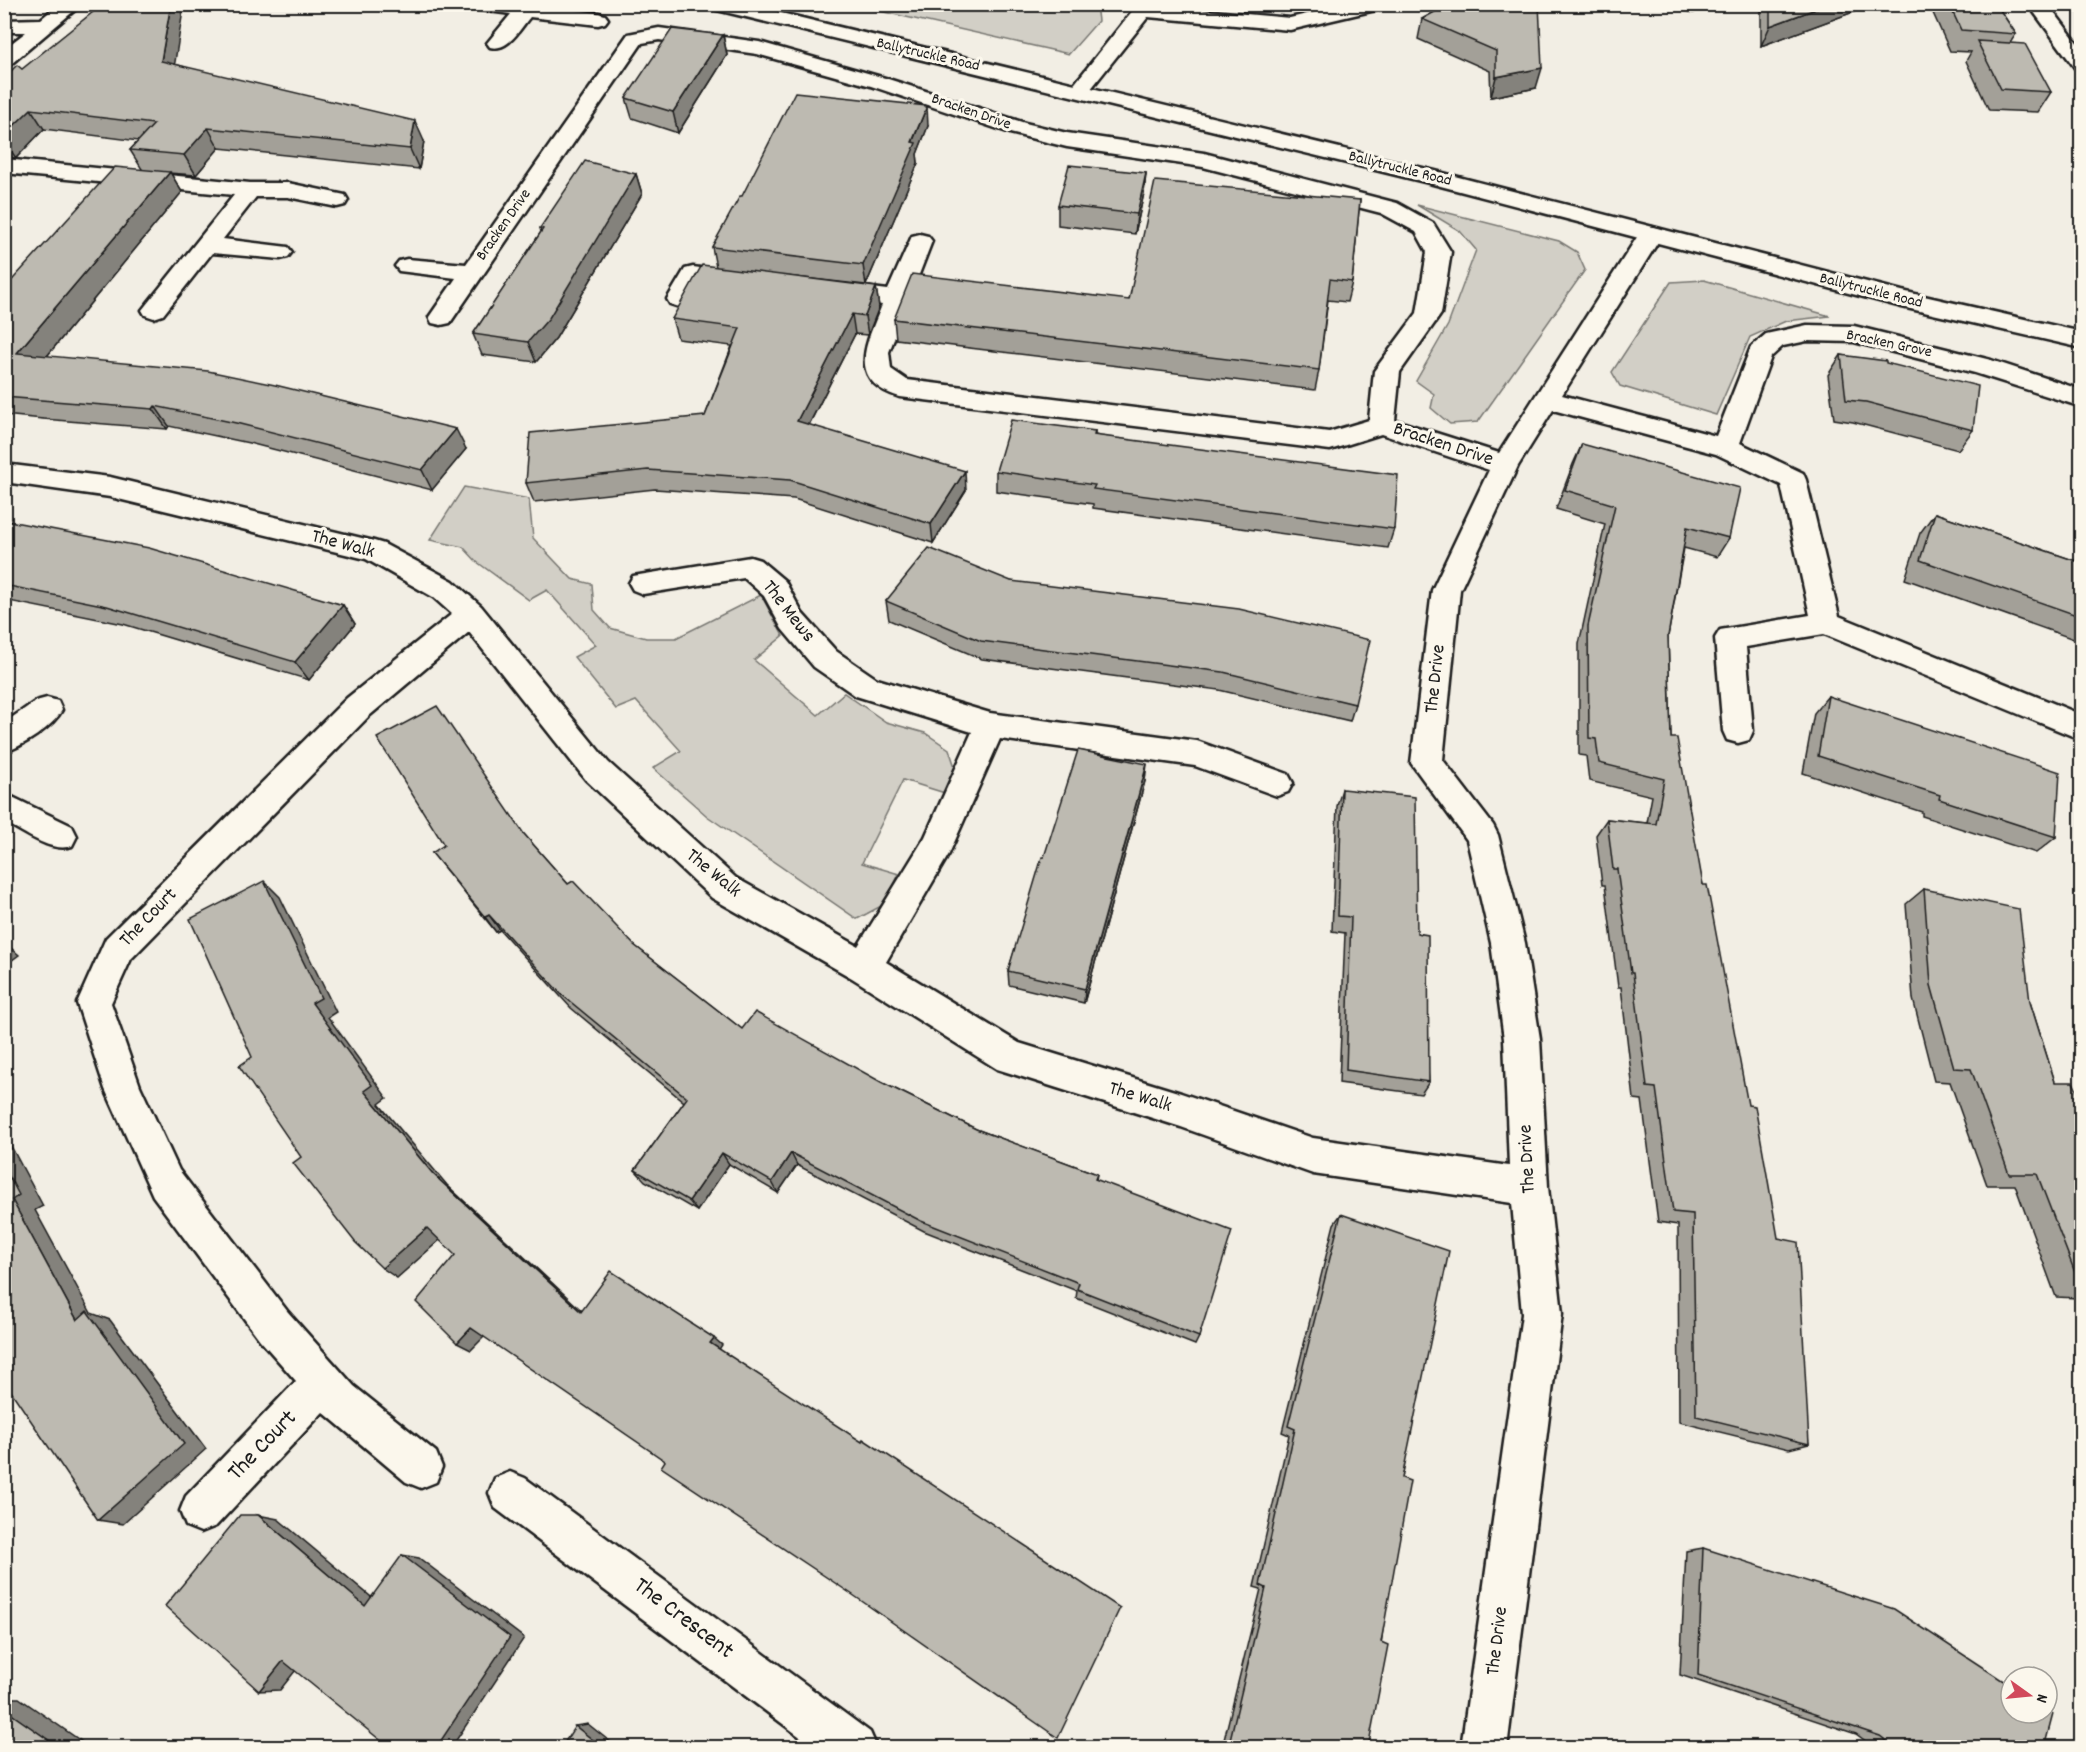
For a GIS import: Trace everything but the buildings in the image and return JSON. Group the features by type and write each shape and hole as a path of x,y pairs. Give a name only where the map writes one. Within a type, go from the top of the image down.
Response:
{"street":[{"path":"4,60 72,4"},
{"path":"473,4 598,19"},
{"name":"Ballytruckle Road","path":"717,4 1435,178 1880,294 2082,340"},
{"path":"1079,91 1144,8 1290,24 1377,4"},
{"path":"2038,4 2082,64"},
{"path":"497,43 525,10"},
{"path":"4,26 46,25"},
{"name":"Bracken Drive","path":"441,316 634,38 659,34 759,48 878,82 1038,133 1082,144 1204,160 1389,208 1425,228 1439,252 1429,314 1387,371 1381,425"},
{"path":"4,166 250,190 288,190 337,200"},
{"path":"154,310 250,190"},
{"name":"The Drive","path":"1484,1748 1542,1314 1529,1187 1522,1039 1508,943 1482,835 1426,763 1446,590 1505,465 1651,234"},
{"name":"Bracken Drive","path":"920,241 876,352 879,373 900,388 1330,441 1381,425 1505,465"},
{"path":"206,245 280,252"},
{"path":"407,266 471,272"},
{"path":"678,299 693,274 772,284"},
{"path":"806,288 896,299"},
{"name":"Bracken Grove","path":"1725,447 1760,352 1775,340 1807,333 1854,334 1982,366 2082,399"},
{"path":"1546,399 1725,447 1793,480 1826,623"},
{"name":"The Walk","path":"4,473 110,487 374,551 442,589 471,614 597,771 724,888 864,967 1010,1057 1181,1110 1313,1156 1529,1187"},
{"name":"The Mews","path":"643,583 750,567 775,589 792,621 825,659 867,688 990,725 1197,754 1277,783"},
{"name":"The Court","path":"421,1467 340,1400 274,1326 166,1183 123,1089 94,1003 118,949 358,706 471,614"},
{"path":"1738,731 1730,638 1826,623 2080,729"},
{"path":"4,740 47,710"},
{"path":"864,967 938,844 990,725"},
{"path":"4,806 61,836"},
{"name":"The Court","path":"201,1511 324,1382"},
{"name":"The Crescent","path":"510,1493 854,1748"}],"shaded area":[{"path":"853,5 1096,5 1098,21 1069,54"},
{"path":"1417,205 1559,241 1577,252 1585,270 1478,422 1450,424 1431,408 1434,394 1416,381 1448,325 1476,250 1460,231"},
{"path":"1704,280 1830,316 1786,321 1750,337 1716,415 1620,386 1612,372 1671,282"},
{"path":"464,487 529,499 533,538 572,579 592,584 594,610 610,628 646,638 676,638 761,595 783,636 754,660 818,715 844,693 886,722 925,733 949,749 956,770 945,793 903,780 862,863 899,874 885,904 857,919 707,816 653,768 681,751 636,701 616,709 574,657 596,645 547,590 529,600 477,562 463,547 430,540"}]}
